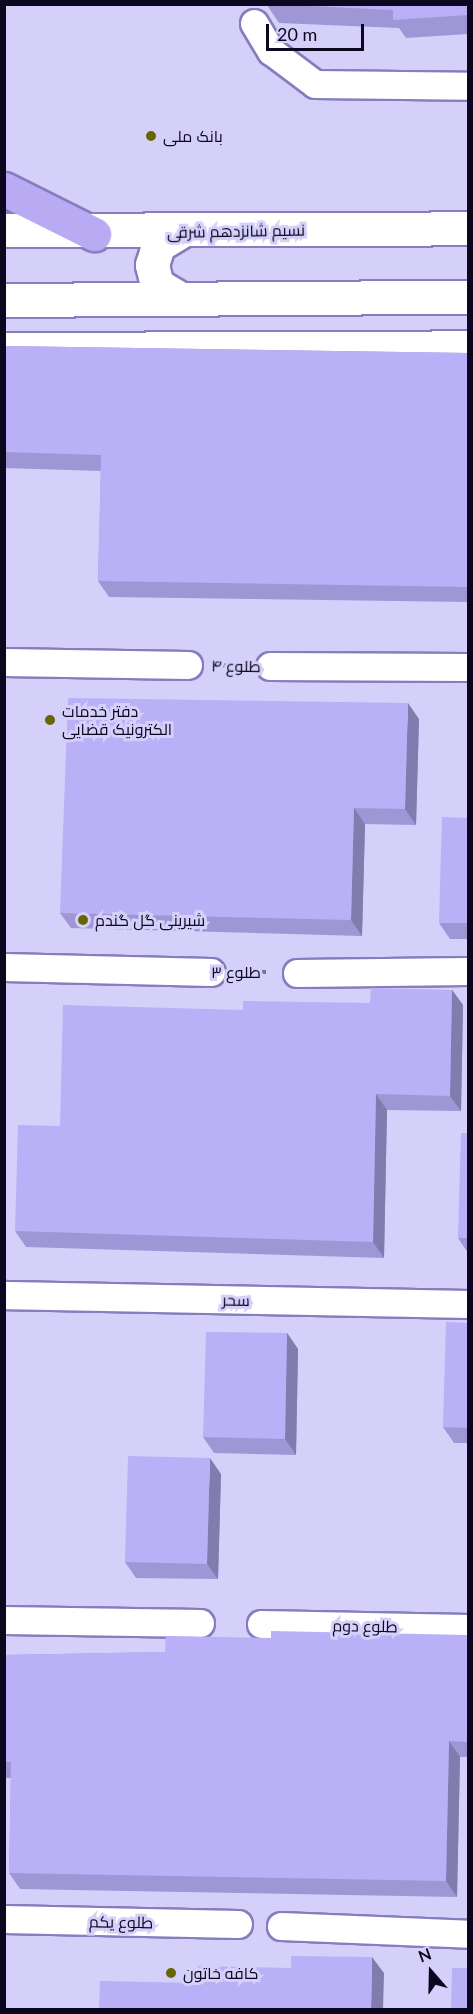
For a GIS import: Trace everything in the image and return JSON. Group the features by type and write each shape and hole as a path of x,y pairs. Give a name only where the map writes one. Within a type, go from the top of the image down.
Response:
{"main road":[{"path":"4,189 94,234"},
{"name":"نسیم شانزدهم شرقی","path":"4,230 94,234 468,228"},
{"path":"179,298 158,285 152,265 158,245 180,232"},
{"path":"4,300 468,297"}],"street":[{"path":"254,23 271,51 315,84 468,86"},
{"path":"4,346 468,344"},
{"name":"طلوع ۴","path":"4,662 188,665"},
{"name":"طلوع ۴","path":"270,666 468,667"},
{"name":"طلوع ۳","path":"4,967 211,972"},
{"path":"297,973 468,971"},
{"name":"سحر","path":"4,1295 468,1304"},
{"path":"4,1620 200,1623"},
{"name":"طلوع دوم","path":"261,1624 468,1628"},
{"name":"طلوع یکم","path":"4,1919 238,1924"},
{"path":"281,1926 468,1934"}],"path":[{"name":"طلوع ۴","path":"188,665 270,666"},
{"name":"طلوع ۳","path":"211,972 297,973"}],"building":[{"path":"267,4 468,4 468,15 393,20 393,10"},
{"path":"4,346 468,353 468,587 98,581 101,455 4,452"},
{"path":"68,698 408,703 405,809 354,808 351,920 60,913"},
{"path":"442,817 468,818 468,923 439,923"},
{"path":"371,988 452,990 450,1096 376,1094 373,1242 15,1231 18,1125 60,1126 63,1005 243,1010 243,1001 370,1003"},
{"path":"461,1133 468,1133 468,1238 458,1238"},
{"path":"446,1322 468,1323 468,1428 443,1427"},
{"path":"206,1332 287,1333 285,1439 203,1437"},
{"path":"128,1456 210,1458 207,1564 125,1562"},
{"path":"271,1631 468,1635 468,1742 449,1741 446,1881 9,1873 11,1762 4,1762 4,1655 165,1652 166,1636 271,1638"},
{"path":"291,1956 372,1957 371,2010 99,2010 100,1981 197,1983 197,1966 291,1968"},
{"path":"452,1968 468,1968 468,2010 451,2010"}],"place":[{"name":"بانک ملی","path":"151,136"},
{"name":"دفتر خدمات الکترونیک قضایی","path":"50,720"},
{"name":"شیرینی گل گندم","path":"83,920"},
{"name":"کافه خاتون","path":"171,1973"}]}
